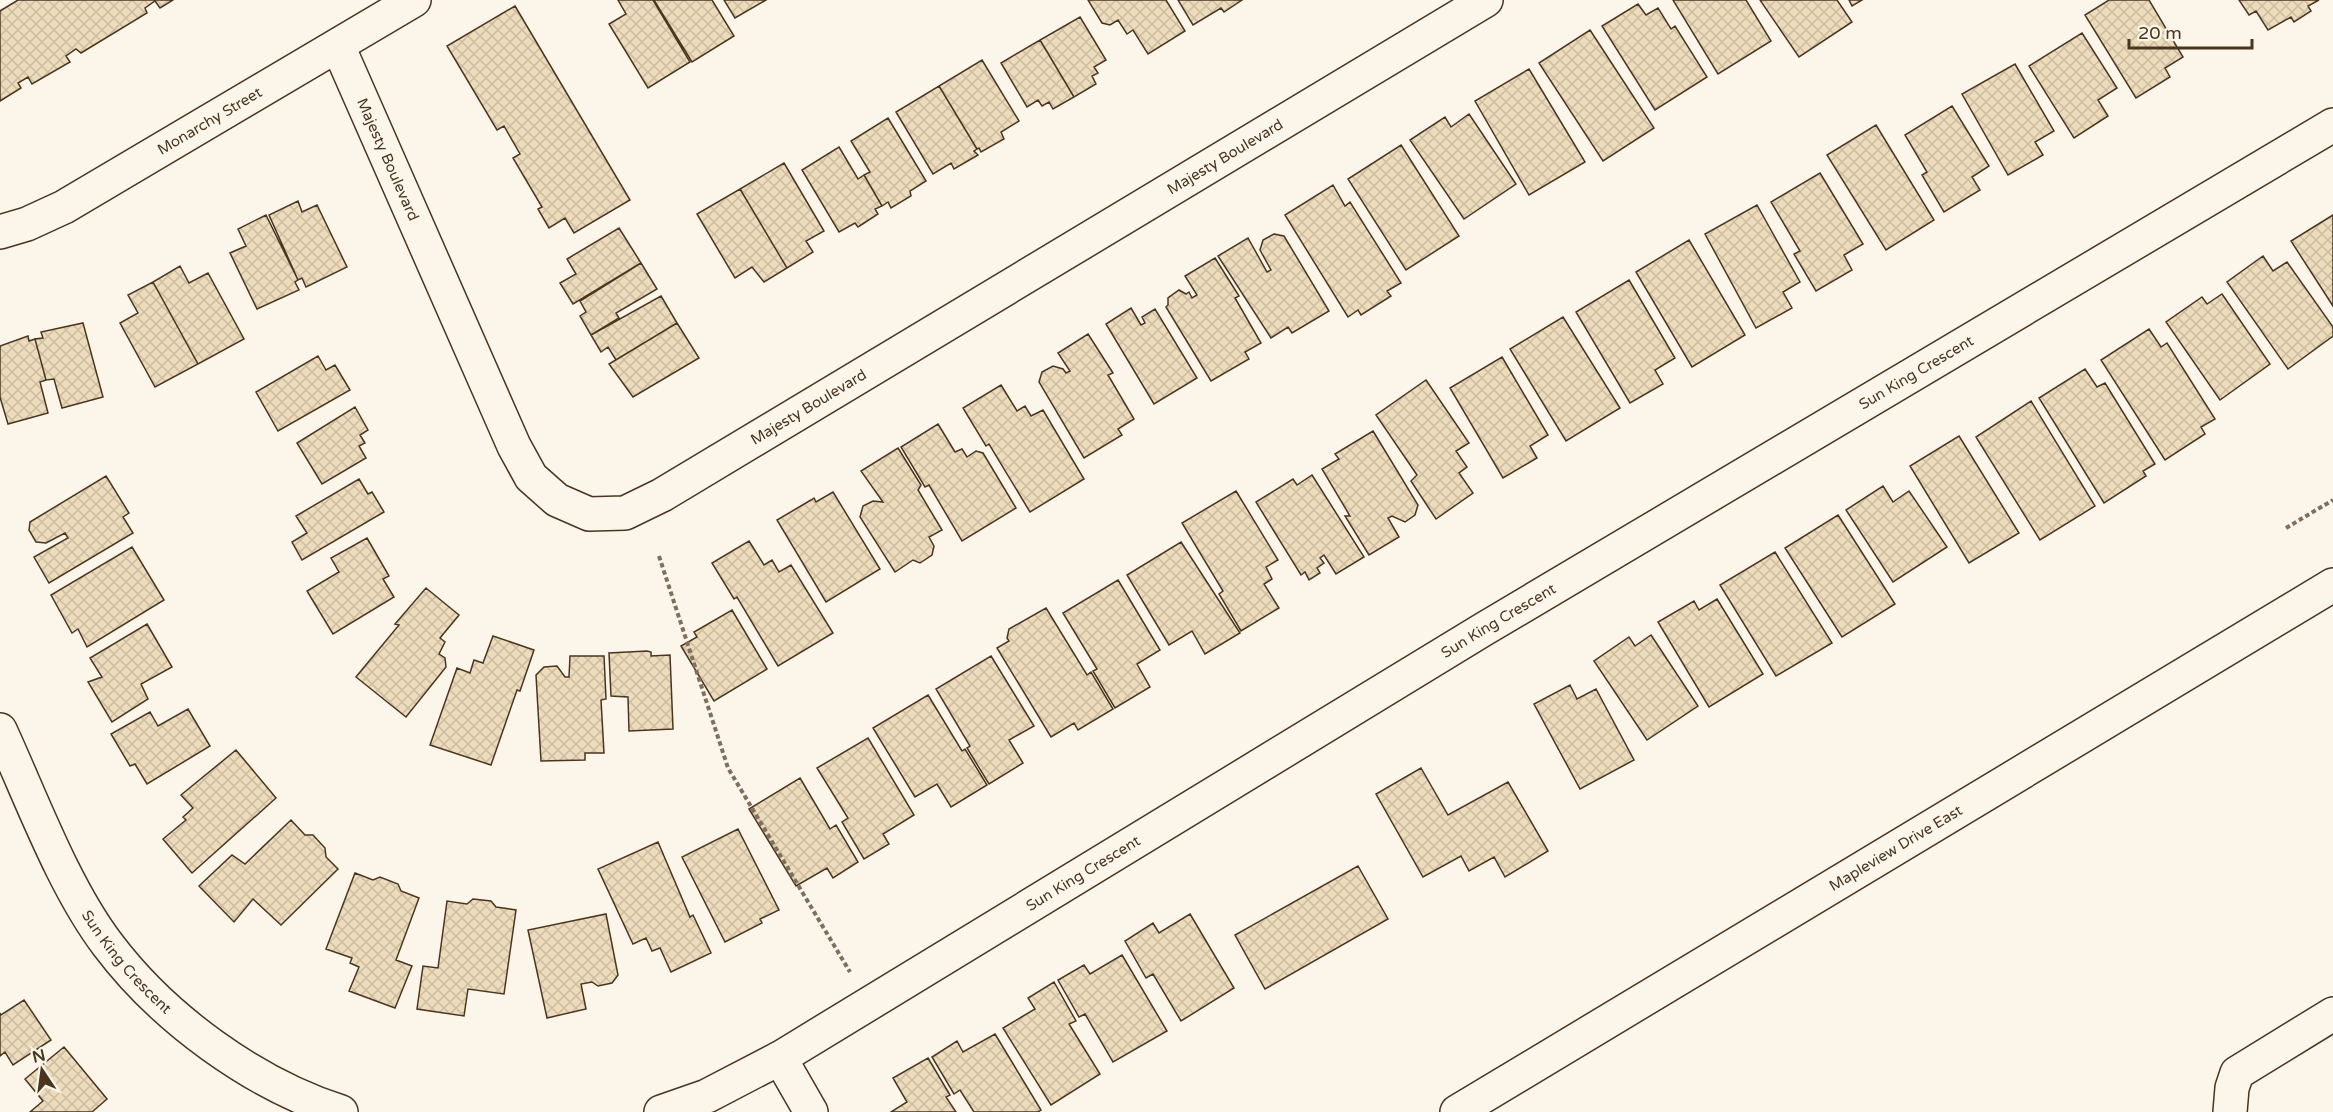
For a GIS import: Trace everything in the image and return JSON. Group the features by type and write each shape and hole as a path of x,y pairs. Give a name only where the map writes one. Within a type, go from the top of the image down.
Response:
{"street":[{"name":"Monarchy Street","path":"0,232 27,224 64,207 414,0"},
{"name":"Majesty Boulevard","path":"338,46 514,446 531,477 557,500 589,514 625,513 672,489 1486,0"},
{"name":"Sun King Crescent","path":"661,1112 707,1096 780,1058 1484,630 2333,125"},
{"name":"Mapleview Drive East","path":"1457,1112 2333,585"},
{"name":"Sun King Crescent","path":"0,729 66,875 107,944 142,983 205,1041 255,1072 324,1107 341,1112"},
{"path":"2230,1112 2232,1088 2237,1073 2333,1014"},
{"path":"780,1058 811,1112"}],"path":[{"path":"2286,528 2333,500"},
{"path":"659,556 728,768 850,972"}],"building":[{"path":"18,0 173,0 160,8 155,1 145,8 147,13 81,53 76,49 66,56 70,62 32,84 28,77 18,83 21,88 0,101 0,11"},
{"path":"618,0 653,0 690,62 648,88 609,24 626,14"},
{"path":"654,0 712,0 734,36 692,62"},
{"path":"724,0 766,0 735,18"},
{"path":"1088,0 1166,0 1185,31 1148,54 1133,30 1127,34 1118,20 1110,25 1102,23"},
{"path":"1178,0 1242,0 1224,12 1221,8 1193,25"},
{"path":"1673,0 1746,0 1771,41 1718,74"},
{"path":"1760,0 1837,0 1852,22 1799,57"},
{"path":"1849,0 1862,0 1852,6"},
{"path":"2109,0 2149,0 2183,57 2165,68 2170,77 2136,98 2085,15"},
{"path":"2239,0 2319,0 2308,6 2311,11 2294,22 2291,17 2268,30 2256,11 2249,15"},
{"path":"1638,4 1646,15 1658,8 1671,29 1675,26 1707,77 1655,110 1602,26"},
{"path":"515,6 630,200 574,233 565,218 549,228 538,209 542,207 513,158 520,154 504,126 497,130 447,46"},
{"path":"1080,17 1106,60 1094,67 1098,73 1092,76 1096,84 1074,97 1040,40"},
{"path":"1590,30 1654,128 1603,161 1539,63"},
{"path":"2082,33 2117,88 2098,100 2108,116 2074,138 2029,66"},
{"path":"1040,40 1074,97 1053,109 1049,102 1042,106 1038,100 1027,107 1001,63"},
{"path":"982,60 1019,121 1001,132 1004,139 981,152 939,86"},
{"path":"2015,64 2054,131 2035,142 2043,155 2008,175 1962,94"},
{"path":"1529,69 1585,162 1529,195 1475,101"},
{"path":"939,86 977,149 974,151 978,155 954,169 951,163 933,174 896,112"},
{"path":"1952,106 1989,166 1972,177 1980,190 1944,212 1922,175 1927,172 1905,135"},
{"path":"1469,114 1516,184 1464,219 1410,140 1445,117 1451,127"},
{"path":"888,118 926,181 910,191 911,196 891,208 888,202 882,206 864,175 870,172 851,141"},
{"path":"1876,125 1934,220 1886,250 1827,155"},
{"path":"1401,145 1459,236 1406,270 1348,179"},
{"path":"839,147 858,179 864,175 882,206 875,209 878,214 858,227 855,223 839,232 802,170"},
{"path":"784,163 824,231 806,241 813,252 787,268 740,189"},
{"path":"1820,173 1863,244 1844,255 1852,270 1816,291 1794,254 1800,251 1771,202"},
{"path":"1333,185 1345,206 1350,202 1401,283 1387,291 1391,296 1361,315 1358,310 1348,317 1285,215"},
{"path":"740,189 787,268 764,282 752,267 735,278 697,214"},
{"path":"298,201 302,212 317,205 347,267 306,287 302,278 298,280 269,215"},
{"path":"1757,205 1800,282 1783,292 1792,308 1756,328 1705,234"},
{"path":"266,215 298,280 295,282 299,290 257,309 230,253 246,246 238,229"},
{"path":"2333,215 2333,306 2291,241"},
{"path":"619,228 641,263 573,304 560,283 576,274 567,259"},
{"path":"1274,234 1284,236 1329,311 1292,333 1288,327 1271,338 1218,256 1248,238 1267,272 1271,270 1260,250 1263,240"},
{"path":"1689,240 1745,335 1692,367 1636,272"},
{"path":"2263,256 2273,271 2287,262 2333,327 2333,336 2288,369 2227,282"},
{"path":"1215,258 1239,296 1235,298 1261,343 1245,352 1249,359 1211,381 1166,307 1168,298 1179,290 1186,294 1189,292 1192,298 1197,295 1185,276"},
{"path":"641,263 657,289 616,313 619,318 591,335 580,316 586,312 580,301"},
{"path":"180,266 189,283 208,273 244,339 198,364 153,282"},
{"path":"1629,280 1675,358 1655,370 1663,384 1630,403 1576,312"},
{"path":"153,282 198,364 155,387 120,323 138,313 128,295"},
{"path":"2222,294 2270,364 2220,400 2166,322 2202,297 2207,304"},
{"path":"661,296 677,323 616,360 608,347 601,352 591,335"},
{"path":"1131,308 1141,325 1145,323 1142,317 1155,309 1197,378 1154,404 1106,324"},
{"path":"1563,317 1620,408 1566,441 1510,349"},
{"path":"83,323 103,397 62,408 54,379 46,380 35,339 43,338 41,332"},
{"path":"677,323 699,358 633,397 609,364"},
{"path":"2149,329 2161,347 2167,343 2215,419 2201,427 2205,434 2165,460 2101,360"},
{"path":"1088,334 1113,373 1108,375 1134,419 1118,429 1122,435 1084,458 1039,382 1042,372 1053,366 1063,369 1066,373 1070,371 1058,353"},
{"path":"28,336 29,341 35,339 46,380 40,382 48,413 8,424 0,397 0,346"},
{"path":"318,356 326,370 335,365 350,390 278,431 256,392"},
{"path":"1502,357 1548,435 1530,446 1537,458 1503,478 1450,388"},
{"path":"2085,369 2097,387 2105,383 2155,464 2143,471 2146,476 2104,503 2039,398"},
{"path":"1426,380 1469,443 1456,451 1467,467 1459,473 1473,493 1436,519 1411,481 1417,475 1376,415"},
{"path":"1001,385 1017,411 1025,406 1031,416 1043,410 1084,479 1030,512 989,444 986,446 963,408"},
{"path":"2031,401 2095,506 2040,540 1976,437"},
{"path":"355,407 368,430 360,435 365,443 359,446 366,458 322,484 297,443"},
{"path":"938,424 955,452 962,449 967,457 976,451 983,453 1016,508 962,541 929,485 925,487 901,447"},
{"path":"1373,431 1418,505 1415,515 1405,522 1392,516 1388,518 1399,537 1369,555 1345,516 1350,516 1322,469 1339,459 1335,454"},
{"path":"1959,436 2019,533 1969,563 1910,466"},
{"path":"898,448 921,485 918,490 942,530 929,537 934,546 932,555 920,563 913,560 895,572 860,517 863,506 873,501 883,502 861,471"},
{"path":"1312,475 1364,557 1336,574 1324,555 1320,558 1324,563 1317,568 1320,573 1309,580 1305,572 1301,575 1256,502 1293,479 1297,485"},
{"path":"106,476 129,513 123,517 133,533 49,583 34,557 68,538 65,533 46,543 36,542 29,530 30,522"},
{"path":"359,479 368,494 372,492 384,512 302,560 292,542 307,533 296,516"},
{"path":"1883,486 1893,502 1909,491 1947,547 1893,582 1846,510"},
{"path":"1236,491 1278,560 1266,567 1272,579 1264,584 1279,608 1241,631 1219,594 1223,591 1182,523"},
{"path":"833,492 880,569 826,602 777,520 814,498 816,502"},
{"path":"1838,515 1895,604 1842,637 1785,548"},
{"path":"367,538 389,576 383,579 394,597 333,634 307,591 339,572 331,558"},
{"path":"749,541 764,565 772,560 779,572 791,565 833,633 778,666 737,597 734,599 712,563"},
{"path":"1181,542 1240,633 1205,654 1192,631 1169,645 1127,575"},
{"path":"132,547 164,600 87,647 78,629 72,633 51,595"},
{"path":"1775,552 1832,643 1776,676 1720,585"},
{"path":"1118,580 1160,650 1137,664 1150,687 1115,708 1093,671 1097,669 1063,613"},
{"path":"426,588 459,615 440,638 445,642 439,654 445,658 446,667 406,717 356,677 399,625 395,624"},
{"path":"1717,599 1763,674 1709,707 1658,622 1694,601 1699,610"},
{"path":"1046,608 1087,675 1091,672 1113,709 1078,730 1074,723 1051,737 997,648 1009,641 1007,638 1009,629"},
{"path":"732,610 767,669 714,701 681,646 697,637 694,632"},
{"path":"147,624 172,667 141,684 148,699 112,722 88,682 102,677 90,658"},
{"path":"1651,635 1698,706 1647,740 1594,661 1629,637 1635,646"},
{"path":"493,636 534,650 520,691 517,690 491,765 430,745 457,668 470,673 474,660 483,663"},
{"path":"651,652 651,656 670,655 673,729 629,731 628,697 611,696 609,653"},
{"path":"570,656 604,656 606,699 601,700 604,753 585,753 585,760 541,761 536,675 544,667 557,666 565,677 569,677"},
{"path":"991,656 1034,726 1009,740 1023,763 989,784 967,748 970,746 936,689"},
{"path":"1570,685 1577,699 1596,689 1634,760 1580,789 1534,704"},
{"path":"928,695 962,751 965,749 987,785 951,807 937,784 915,797 873,728"},
{"path":"188,709 210,746 147,784 135,764 130,766 111,734 150,712 158,726"},
{"path":"868,738 914,815 883,834 889,844 864,859 842,822 848,818 817,768"},
{"path":"236,750 276,798 192,873 163,839 186,820 183,817 193,808 181,795"},
{"path":"1421,768 1448,815 1508,782 1548,851 1505,877 1494,857 1469,871 1461,856 1423,877 1376,794"},
{"path":"800,778 830,829 836,825 858,862 833,878 827,868 796,886 749,809"},
{"path":"291,820 305,835 313,835 325,848 326,857 338,869 281,925 253,899 234,922 199,886 232,855 245,864"},
{"path":"738,829 779,910 760,919 762,923 725,942 682,857"},
{"path":"658,842 690,917 693,915 711,953 671,972 660,948 652,951 646,938 633,944 598,869"},
{"path":"1358,866 1388,919 1265,989 1235,935"},
{"path":"355,873 373,880 380,877 398,884 401,891 419,898 396,960 412,966 395,1008 349,991 359,967 350,963 352,958 326,949"},
{"path":"473,899 491,901 496,907 516,910 504,994 468,989 464,1016 417,1009 423,966 438,968 447,901 467,904"},
{"path":"606,914 618,975 612,983 598,986 592,982 581,984 586,1009 547,1018 528,930"},
{"path":"1190,914 1234,988 1181,1021 1153,974 1146,978 1125,941 1153,923 1159,933"},
{"path":"1122,955 1167,1031 1113,1062 1085,1014 1079,1017 1058,980 1084,965 1090,974"},
{"path":"1054,982 1076,1021 1069,1024 1100,1074 1051,1105 1003,1028 1035,1009 1028,998"},
{"path":"24,1000 51,1040 13,1065 5,1052 0,1056 0,1013 1,1015"},
{"path":"995,1034 1041,1110 1038,1112 974,1112 960,1090 954,1094 932,1057 957,1041 963,1052"},
{"path":"64,1047 107,1099 92,1112 30,1112 43,1101 25,1079"},
{"path":"928,1058 950,1095 946,1097 956,1112 891,1112 907,1102 893,1078"}]}
